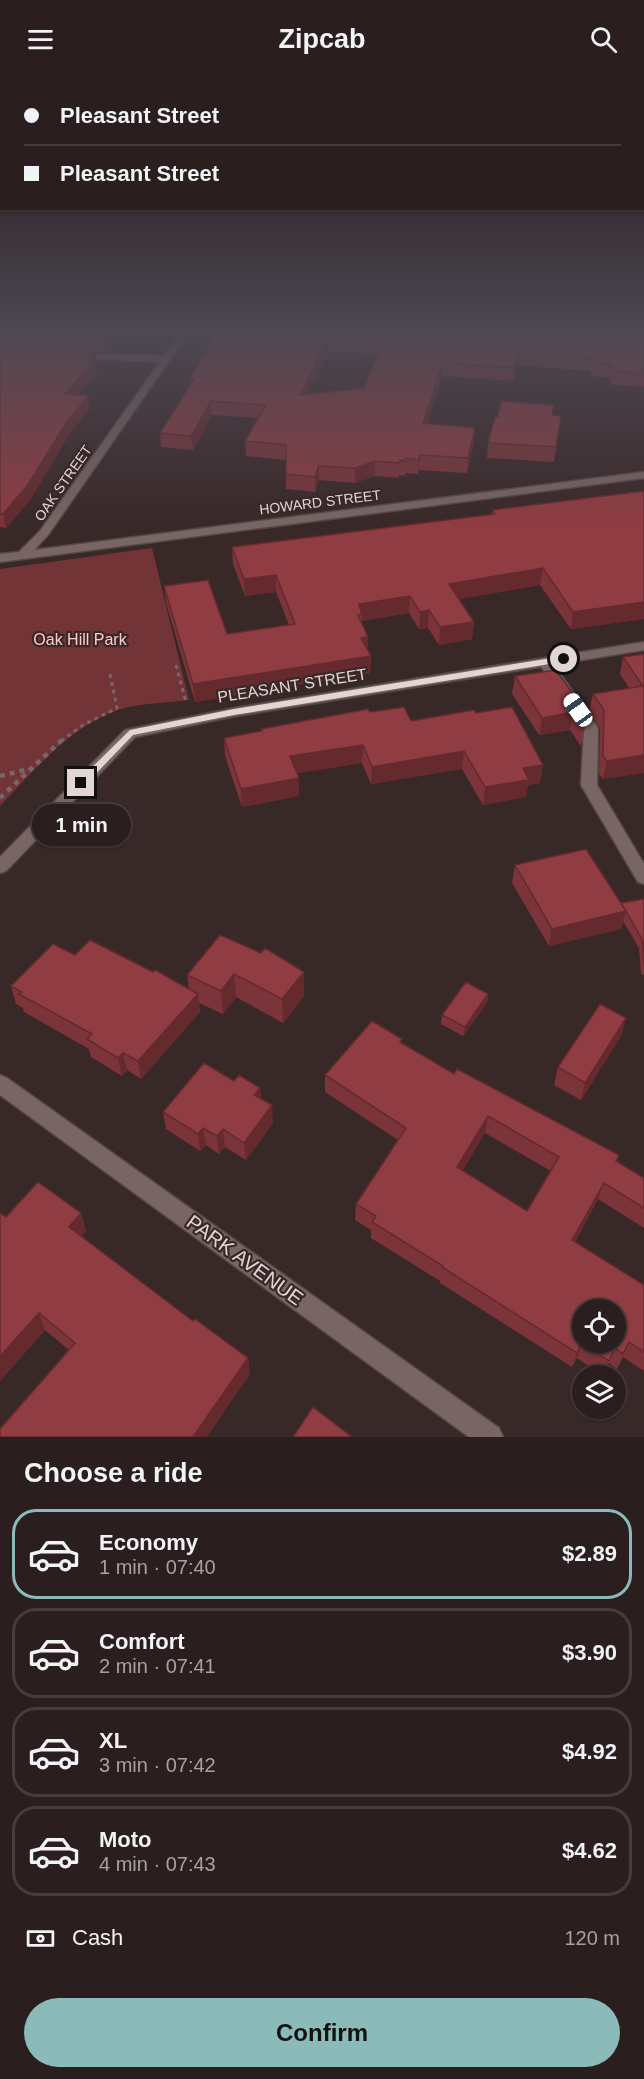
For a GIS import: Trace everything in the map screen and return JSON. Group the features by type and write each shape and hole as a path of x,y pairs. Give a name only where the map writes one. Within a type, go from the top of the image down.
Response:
{"street":[{"name":"OAK STREET","path":"23,555 44,533 139,398"},
{"name":"HOWARD STREET","path":"0,558 644,475"},
{"name":"PLEASANT STREET","path":"0,867 130,733 234,712 644,646"},
{"path":"544,662 591,728 589,785 644,878"},
{"name":"PARK AVENUE","path":"0,1084 490,1437"}],"path":[{"path":"176,665 187,706"},
{"path":"0,798 75,729 117,708 110,674"},
{"path":"0,776 29,769"}],"green space":[{"name":"Oak Hill Park","path":"152,548 189,700 125,708 89,724 56,748 0,806 0,569"}],"building":[{"path":"0,398 87,398 68,420 27,486 3,514 0,514"},
{"path":"182,398 431,398 423,423 475,428 468,458 420,455 419,460 406,458 406,461 400,460 399,463 375,461 355,468 319,466 315,477 286,474 286,445 245,441 266,405 211,401 191,436 160,433"},
{"path":"501,401 554,405 552,415 561,416 556,447 488,443 495,417 498,417"},
{"path":"644,491 644,602 573,612 543,568 449,584 474,622 440,627 429,610 420,612 410,596 359,604 362,615 358,615 368,637 361,638 371,656 193,684 164,586 208,580 227,634 295,624 276,575 244,579 232,547 495,514 492,510"},
{"path":"644,654 644,755 607,761 603,756 604,710 593,694 643,686 623,657"},
{"path":"556,670 585,711 584,728 573,712 542,718 515,676"},
{"path":"404,707 411,721 474,710 476,713 512,707 543,765 523,768 529,780 485,787 464,751 372,767 363,745 290,756 299,778 241,789 224,738 368,709 370,712"},
{"path":"586,849 626,911 552,929 515,865"},
{"path":"644,899 644,965 642,939 621,903"},
{"path":"220,935 261,953 265,948 304,972 282,999 234,974 221,991 187,975"},
{"path":"90,940 153,972 155,970 198,994 138,1061 123,1053 118,1058 87,1039 92,1034 19,994 22,992 11,986 53,944 75,955"},
{"path":"466,982 488,994 465,1027 442,1015"},
{"path":"600,1004 626,1018 585,1083 558,1067"},
{"path":"372,1021 402,1039 400,1042 454,1074 457,1069 619,1155 616,1161 644,1178 644,1208 604,1183 572,1240 644,1285 644,1352 629,1342 626,1348 626,1299 572,1299 572,1350 372,1222 376,1216 356,1204 406,1128 325,1075","holes":["488,1116 559,1157 527,1211 457,1167"]},
{"path":"204,1063 234,1081 239,1075 260,1088 254,1095 272,1105 244,1143 223,1129 217,1136 203,1128 198,1134 163,1112"},
{"path":"38,1182 81,1213 69,1227 193,1321 195,1319 248,1358 193,1437 0,1437 0,1429 75,1343 39,1313 0,1356 0,1213 6,1217"},
{"path":"597,1353 613,1353 609,1361"},
{"path":"313,1407 352,1437 293,1437"}],"route":[{"path":"81,783 130,733 234,712 564,659"}]}
